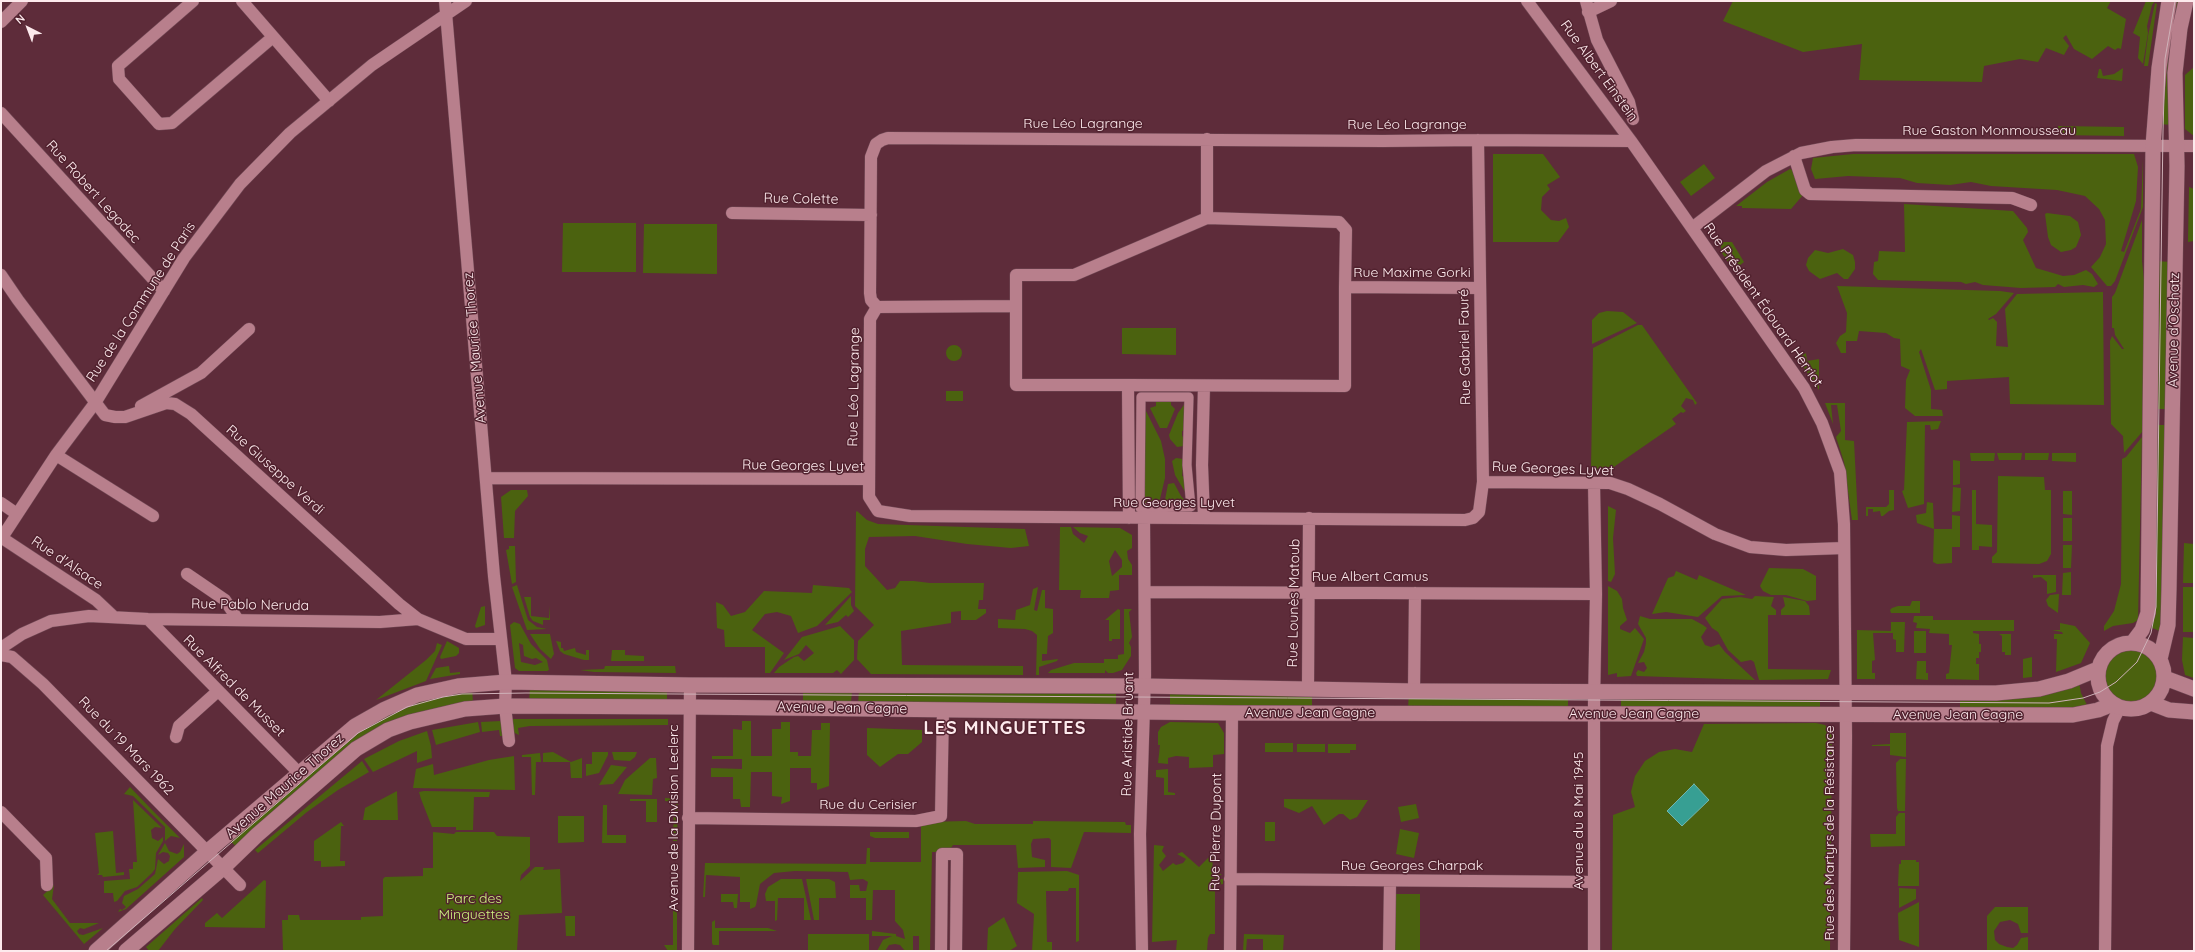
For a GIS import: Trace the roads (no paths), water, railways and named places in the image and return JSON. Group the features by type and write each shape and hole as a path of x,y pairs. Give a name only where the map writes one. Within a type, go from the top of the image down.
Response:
{"street":[{"path":"1,22 22,1"},
{"path":"193,1 118,66 118,79 159,124 172,123 273,37"},
{"path":"242,1 329,101"},
{"name":"Avenue Maurice Thorez","path":"126,951 224,867 257,835 356,749 388,730 438,714 465,709 505,706 506,682 486,478 445,1"},
{"path":"447,14 455,1"},
{"name":"Rue de la Commune de Paris","path":"1,539 56,455 95,403 184,258 240,184 290,133 372,65 466,1"},
{"name":"Rue Albert Einstein","path":"1527,1 1631,141"},
{"path":"1612,1 1587,6 1597,40 1629,102 1633,119"},
{"name":"Avenue d'Oschatz","path":"2133,642 2146,620 2150,578 2153,146 2159,68 2169,1"},
{"name":"Avenue d'Oschatz","path":"2160,659 2168,625 2169,596 2177,146 2175,73 2180,28 2186,1"},
{"name":"Rue Robert Legodec","path":"1,113 164,291"},
{"name":"Rue Léo Lagrange","path":"869,479 870,319 876,307 871,300 870,293 872,150 876,144 888,138 1631,141"},
{"path":"1207,139 1207,218"},
{"name":"Rue Gabriel Fauré","path":"1478,140 1483,482"},
{"name":"Rue Président Édouard Herriot","path":"1631,141 1804,388 1822,423 1840,472 1844,548 1845,692"},
{"name":"Rue Gaston Monmousseau","path":"1692,228 1766,171 1798,155 1832,147 1856,145 2194,146"},
{"path":"1798,155 1811,188 1810,194 2012,198 2031,205"},
{"name":"Rue Colette","path":"732,213 871,215"},
{"path":"876,307 1016,306 1016,275 1074,275 1207,218 1339,222 1346,230 1345,287"},
{"name":"Rue Giuseppe Verdi","path":"1,274 18,300 105,415 125,417 166,403 175,404 191,414 399,604 418,619"},
{"name":"Rue Maxime Gorki","path":"1016,306 1016,385 1345,386 1345,287 1479,288"},
{"path":"125,417 167,391 201,373 249,330"},
{"path":"1128,385 1129,518"},
{"path":"1204,386 1202,464 1204,517"},
{"path":"1141,397 1189,397 1187,465 1191,507 1142,513 1141,397"},
{"path":"56,455 152,516"},
{"name":"Rue Georges Lyvet","path":"486,478 869,479 869,497 878,511 910,516 1129,518 1142,513 1204,517 1465,520 1472,518 1479,512 1483,482 1610,483 1628,489 1715,534 1750,547 1786,550 1844,548"},
{"name":"Avenue du 8 Mai 1945","path":"1594,483 1596,594 1594,691 1594,951"},
{"path":"1,503 17,514"},
{"name":"Rue Aristide Bruant","path":"1142,513 1145,592 1144,712 1140,834 1142,951"},
{"name":"Rue Lounès Matoub","path":"1308,688 1310,592 1309,518"},
{"name":"Rue d'Alsace","path":"1,539 96,600 113,616"},
{"path":"187,574 225,600 238,620"},
{"name":"Rue Albert Camus","path":"1145,592 1596,594"},
{"path":"1414,691 1415,593"},
{"name":"Rue Pablo Neruda","path":"1,648 22,634 51,621 89,616 113,616 148,619 380,622 418,619 466,639 501,639"},
{"name":"Rue Alfred de Musset","path":"148,619 299,773"},
{"path":"2133,642 2146,646 2160,659 2165,678 2161,692 2151,703 2136,709 2117,706 2100,689 2098,668 2108,652 2119,644 2133,642"},
{"name":"Rue du 19 Mars 1962","path":"1,655 12,657 24,665 240,885"},
{"name":"Avenue Jean Cagne","path":"506,682 690,685 1144,686 1414,691 2018,692 2068,681 2098,668"},
{"path":"2165,678 2194,689"},
{"name":"Avenue Maurice Thorez","path":"96,951 208,852 355,726 385,709 417,695 458,686 506,682"},
{"name":"Avenue de la Division Leclerc","path":"688,951 690,685"},
{"path":"176,737 179,726 218,691"},
{"name":"Rue des Martyrs de la Résistance","path":"1844,951 1845,692"},
{"path":"2151,703 2166,709 2194,712"},
{"path":"505,706 509,741"},
{"name":"Avenue Jean Cagne","path":"505,706 1232,713 1846,716 2073,715 2117,706"},
{"path":"2105,951 2107,746 2117,706"},
{"name":"Rue du Cerisier","path":"688,818 916,821 941,816 943,710"},
{"name":"Rue Pierre Dupont","path":"1230,951 1232,713"},
{"path":"1,812 46,858 47,885"},
{"path":"941,951 942,854 957,854 956,951"},
{"name":"Rue Georges Charpak","path":"1230,879 1390,882 1594,882"},
{"path":"1388,951 1390,882"}],"tram line":[{"path":"106,951 358,733 407,707 443,697 462,694 526,693 2049,703 2083,698 2100,692 2116,682 2137,662 2151,633 2156,607 2165,59 2175,1"}],"district":[{"name":"LES MINGUETTES","path":"1005,729"}],"park label":[{"name":"Parc des Minguettes","path":"474,908"}]}
